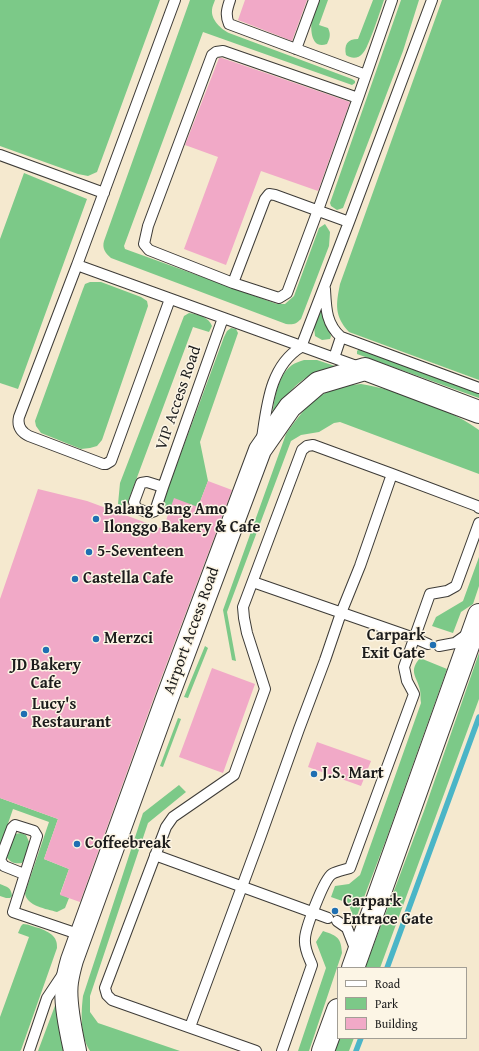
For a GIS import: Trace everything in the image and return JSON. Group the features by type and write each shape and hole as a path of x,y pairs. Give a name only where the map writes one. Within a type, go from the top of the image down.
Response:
{"main road":[{"name":"Airport Access Road","path":"75,1051 67,1003 66,983 72,960 166,701 260,450 290,407 318,383 365,369"},
{"path":"365,369 475,413"},
{"path":"355,962 476,622"},
{"path":"323,1051 337,1013"}],"lane":[{"path":"170,299 112,458 108,462 103,464 22,432 18,425 19,417 175,0"},
{"path":"230,0 226,18 229,24 366,75"},
{"path":"296,49 314,0"},
{"path":"358,98 223,51 216,52 212,55 148,226 144,244 149,250 273,297 279,298 287,293 318,210 358,98 392,0"},
{"path":"260,450 271,388 280,367 285,360 292,352 301,346 432,0"},
{"path":"0,154 104,193"},
{"path":"233,283 265,199 269,194 349,222"},
{"path":"77,265 365,369"},
{"path":"325,285 328,319 335,332 341,338 479,388"},
{"name":"VIP Access Road","path":"163,488 223,318"},
{"path":"334,358 341,338"},
{"path":"256,1051 112,1000 107,995 104,988 166,827 173,817 234,774 265,689 247,633 243,607 302,450 307,446 313,445 479,508"},
{"path":"190,1027 341,613 360,566 392,474"},
{"path":"282,1051 312,965 305,949 305,938 313,912 324,884 332,874 350,868 414,694 407,681 404,667 430,594 447,591 456,586 479,522"},
{"path":"253,582 433,645 455,643 476,622"},
{"path":"24,874 4,866 0,860 12,828 15,825 34,831 37,836 13,912 81,936"},
{"path":"155,855 313,912 347,928 355,962"},
{"path":"29,1051 47,998 72,960"}],"green space":[{"path":"0,0 160,0 97,172 88,176 78,174 0,146"},
{"path":"190,0 215,0 212,9 213,17 220,27 229,33 352,79 355,83 352,85 203,32 124,246 125,249 277,304 285,304 294,296 319,228 325,224 330,232 329,246 301,319 294,324 286,324 111,258 104,248 104,241"},
{"path":"319,0 328,0 319,25 328,28 330,36 327,44 322,45 315,41 311,28 312,18"},
{"path":"373,0 384,0 365,50 359,56 353,58 346,55 345,48 349,41 358,39"},
{"path":"401,0 419,0 403,51 343,208 337,210 331,206 330,203"},
{"path":"442,0 479,0 479,380 349,332 341,321 337,310 340,284"},
{"path":"24,173 87,199 18,389 0,383 0,239"},
{"path":"90,282 101,282 141,297 147,301 148,306 102,440 97,446 81,449 41,433 36,426 35,421 83,289 85,284"},
{"path":"323,302 331,336 330,339 322,340 315,336 314,326"},
{"path":"189,313 206,318 212,326 209,332 193,327 126,507 118,504 120,483 184,316"},
{"path":"231,328 236,329 238,333 200,442 208,481 198,507 169,513 160,510 224,337 227,331"},
{"path":"359,349 479,394 479,398 357,354"},
{"path":"304,360 317,360 338,367 322,370 305,378 292,389 272,415 276,395 283,375 292,365"},
{"path":"361,384 408,396 456,416 479,430 479,474 340,422 334,423 319,432 301,435 291,441 227,612 236,661 232,660 223,610 286,434 301,414 317,398 336,389"},
{"path":"479,557 479,586 473,604 461,612 453,633 432,626 436,617 463,601"},
{"path":"205,646 208,648 188,698 184,697"},
{"path":"479,653 479,699 380,967 365,967 424,811"},
{"path":"420,658 447,669 387,837 355,921 348,903 331,897 335,886 349,884 360,875 421,703 419,685 414,674 416,663"},
{"path":"178,718 181,719 163,767 160,766"},
{"path":"179,785 186,792 148,823 90,996 90,1012 98,1023 180,1051 90,1051 84,1038 83,1031 83,996 143,813"},
{"path":"0,798 58,819 44,859 69,869 60,894 69,898 65,908 57,912 43,908 29,901 25,893 49,822 13,809 0,847"},
{"path":"21,833 26,835 30,844 25,859 22,863 15,863 7,858 8,852 10,843 15,834"},
{"path":"0,884 10,889 12,896 10,898 0,896"},
{"path":"23,924 39,928 52,935 56,940 57,948 21,1050 0,1051 0,1017 29,937 18,933"},
{"path":"323,931 332,934 340,941 342,953 309,1051 298,1051 326,968 316,942"},
{"path":"59,995 67,1051 38,1051"},
{"path":"338,1039 354,1039 349,1051 334,1051"}],"building":[{"path":"245,0 307,0 292,41 238,20"},
{"path":"219,58 350,102 318,191 261,171 226,265 184,249 218,157 185,145"},
{"path":"208,481 232,490 154,697 80,902 60,895 69,869 44,859 58,819 0,798 0,599 38,489 87,501 163,529 174,498 198,507"},
{"path":"212,668 255,684 223,773 179,757"},
{"path":"317,742 371,761 361,786 308,767"}],"waterway":[{"path":"387,967 479,717"},
{"path":"356,1051 361,1039"}],"place":[{"name":"Balang Sang Amo Ilonggo Bakery & Cafe","path":"96,519"},
{"name":"5-Seventeen","path":"89,552"},
{"name":"Castella Cafe","path":"75,579"},
{"name":"Merzci","path":"96,639"},
{"name":"Carpark Exit Gate","path":"433,645"},
{"name":"JD Bakery Cafe","path":"46,650"},
{"name":"Lucy's Restaurant","path":"24,714"},
{"name":"J.S. Mart","path":"314,774"},
{"name":"Coffeebreak","path":"77,844"},
{"name":"Carpark Entrace Gate","path":"335,911"}]}
